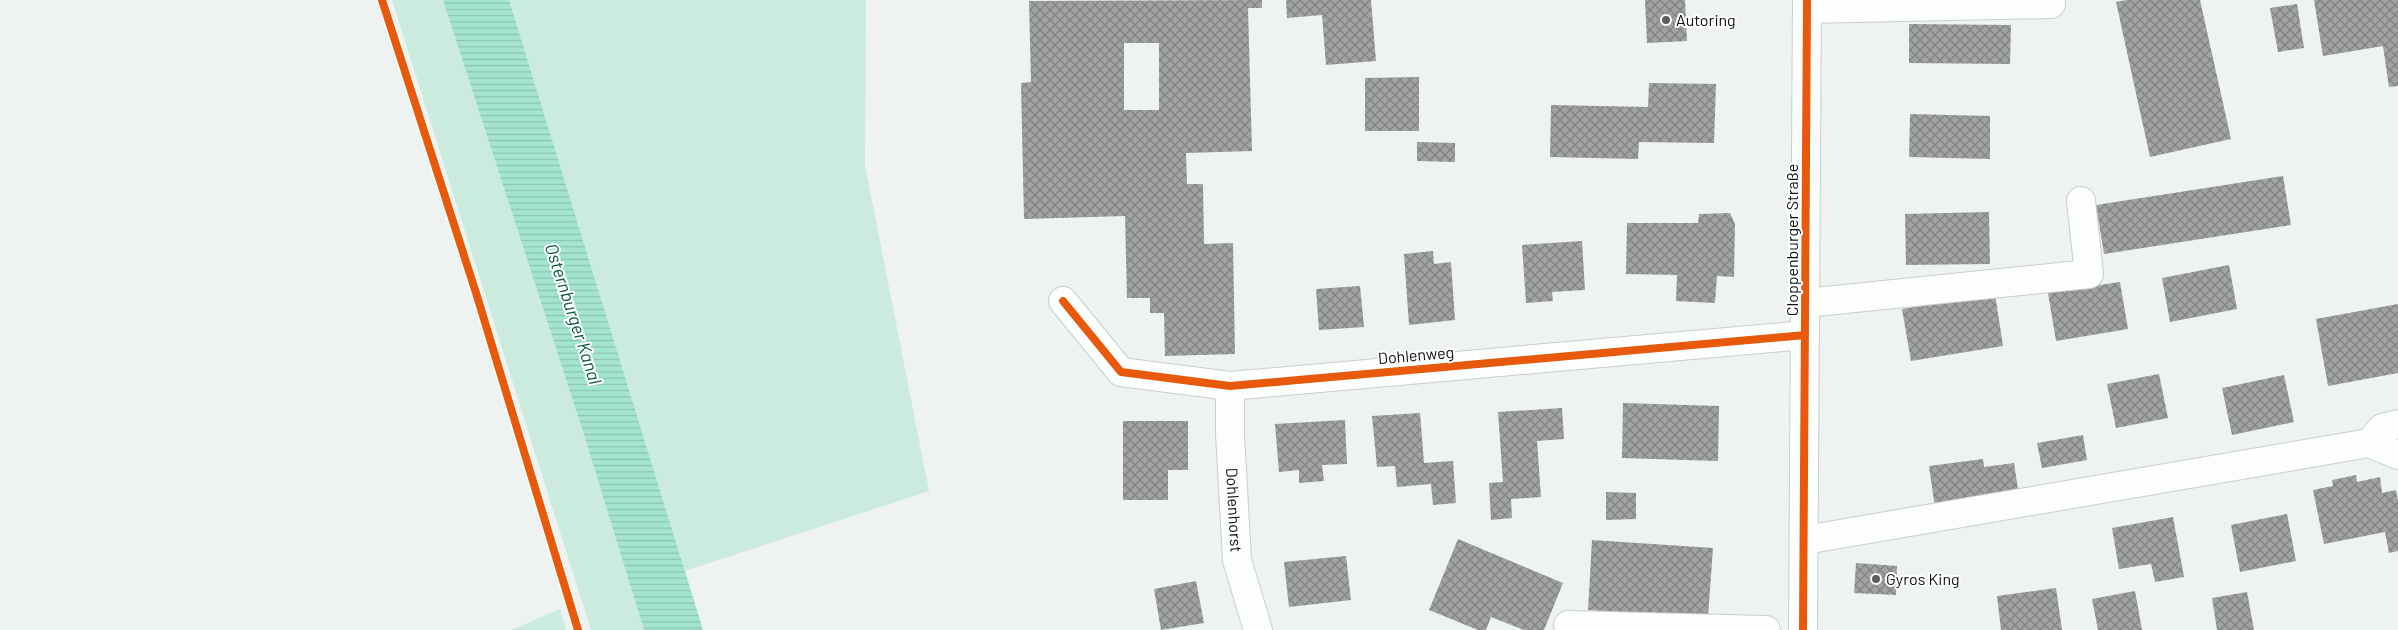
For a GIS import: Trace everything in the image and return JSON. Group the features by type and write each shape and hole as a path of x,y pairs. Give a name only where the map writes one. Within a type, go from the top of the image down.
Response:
{"street":[{"path":"1807,4 2051,4"},
{"name":"Cloppenburger Straße","path":"1803,630 1807,4"},
{"path":"1806,303 2089,274 2081,201"},
{"name":"Dohlenweg","path":"1063,301 1122,372 1230,386 1805,335"},
{"name":"Dohlenhorst","path":"1230,386 1230,434 1237,560 1258,630"},
{"path":"2369,443 2382,428 2398,424"},
{"path":"1805,540 2369,443 2398,455"},
{"path":"1568,626 1766,630"}],"shaded area":[{"path":"392,0 443,0 585,438 644,630 591,630"},
{"path":"509,0 866,0 865,165 929,491 685,571"},
{"path":"560,609 566,630 511,630"}],"water":[{"name":"Osternburger Kanal","path":"443,0 509,0 703,630 644,630 585,438"}],"building":[{"path":"1262,0 1262,8 1248,8 1252,151 1186,153 1187,184 1203,184 1204,244 1233,243 1235,354 1165,356 1164,313 1150,313 1150,298 1127,298 1125,216 1024,219 1021,83 1031,82 1029,1","holes":["1124,43 1159,43 1159,110 1124,110"]},
{"path":"1286,0 1371,0 1376,61 1326,65 1322,15 1287,18"},
{"name":"Autoring","path":"1645,0 1685,0 1687,41 1647,43"},
{"path":"2126,0 2200,0 2231,139 2150,157 2116,2"},
{"path":"2314,0 2398,0 2398,86 2389,87 2383,46 2323,56"},
{"path":"2297,4 2304,48 2278,52 2270,8"},
{"path":"1909,24 2011,25 2010,64 1909,63"},
{"path":"1419,77 1419,131 1365,131 1365,78"},
{"path":"1649,83 1716,84 1714,143 1639,142 1638,159 1550,157 1551,105 1648,107"},
{"path":"1910,114 1990,116 1990,159 1909,157"},
{"path":"1417,142 1455,143 1455,162 1417,161"},
{"path":"2283,176 2291,225 2104,254 2096,205"},
{"path":"1989,212 1990,264 1906,265 1905,214"},
{"path":"1730,213 1735,224 1734,277 1717,276 1715,303 1676,301 1677,275 1626,274 1627,223 1698,223 1699,214"},
{"path":"1582,241 1585,290 1552,292 1553,301 1526,303 1522,245"},
{"path":"1433,251 1434,264 1451,262 1455,320 1409,325 1404,254"},
{"path":"2229,265 2237,309 2170,322 2162,278"},
{"path":"2120,282 2128,329 2056,341 2048,293"},
{"path":"1360,286 1364,327 1319,330 1316,289"},
{"path":"1995,294 2003,346 1911,361 1902,309"},
{"path":"2398,304 2398,373 2328,386 2316,319"},
{"path":"2159,374 2168,418 2116,428 2107,384"},
{"path":"2284,375 2294,422 2232,435 2222,388"},
{"path":"1623,403 1719,406 1718,461 1622,458"},
{"path":"1562,408 1564,439 1537,441 1541,497 1511,499 1512,518 1491,520 1489,483 1503,482 1498,412"},
{"path":"1420,413 1424,463 1453,461 1456,503 1433,505 1431,484 1397,487 1395,466 1377,467 1372,416"},
{"path":"1345,420 1347,464 1322,465 1324,481 1299,483 1299,470 1279,472 1275,424"},
{"path":"1123,421 1188,421 1188,470 1168,470 1168,500 1123,500"},
{"path":"2083,435 2087,460 2042,468 2037,443"},
{"path":"1983,459 1984,467 2014,463 2019,496 1935,508 1929,466"},
{"path":"2356,475 2357,482 2380,477 2382,493 2396,490 2398,501 2398,551 2389,553 2385,532 2324,544 2313,490 2333,486 2332,480"},
{"path":"1606,492 1636,493 1636,519 1606,520"},
{"path":"2287,514 2296,561 2240,572 2231,525"},
{"path":"2173,517 2184,577 2155,582 2151,564 2119,569 2112,528"},
{"path":"1458,539 1563,583 1544,630 1524,630 1491,617 1486,630 1478,630 1429,610"},
{"path":"1592,540 1713,548 1708,617 1588,610"},
{"path":"1346,556 1351,600 1289,607 1284,562"},
{"name":"Gyros King","path":"1856,563 1897,566 1896,595 1854,593"},
{"path":"1196,581 1204,623 1161,630 1154,589"},
{"path":"2056,588 2062,630 2001,630 1997,596"},
{"path":"2135,591 2142,630 2098,630 2092,599"},
{"path":"2247,592 2254,630 2217,630 2212,598"}],"cycle path":[{"path":"382,0 477,296 578,630"},
{"path":"1803,630 1807,0"},
{"path":"1063,301 1121,372 1230,386 1805,335"}],"place":[{"name":"Autoring","path":"1666,20"},
{"name":"Gyros King","path":"1876,579"}]}
